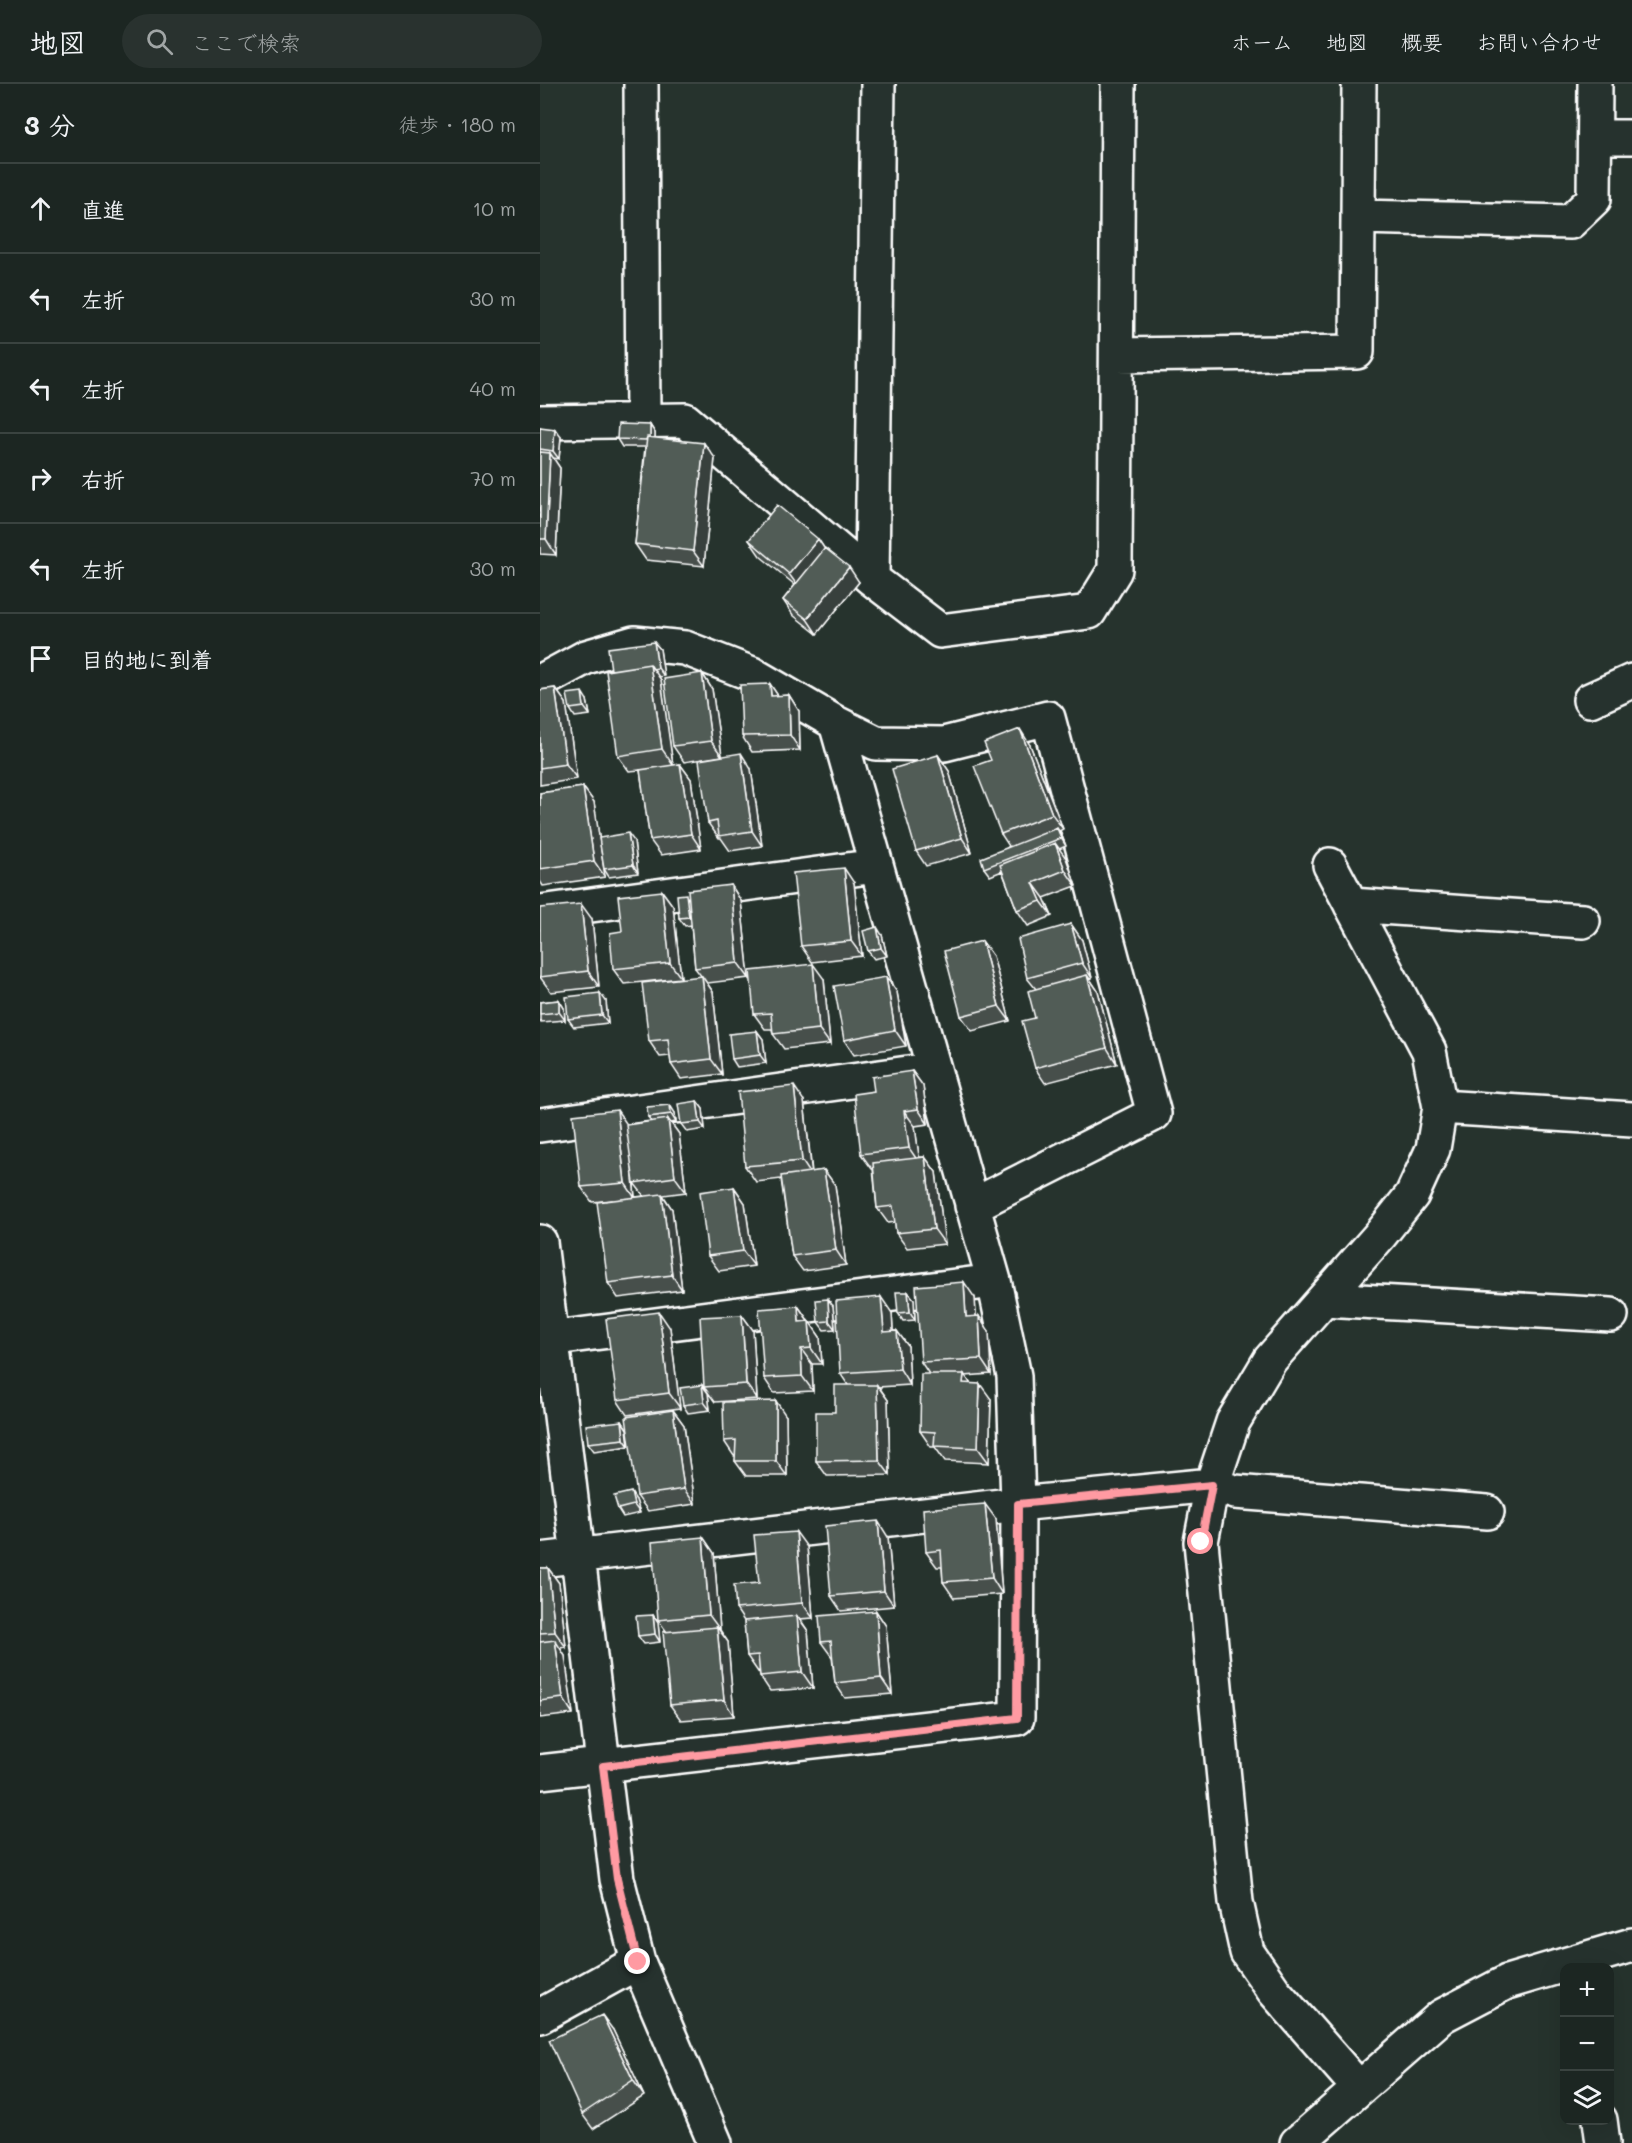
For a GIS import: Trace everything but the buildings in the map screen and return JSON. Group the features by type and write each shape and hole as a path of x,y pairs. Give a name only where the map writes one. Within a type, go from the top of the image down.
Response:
{"street":[{"path":"641,84 643,421"},
{"path":"872,579 878,84"},
{"path":"540,422 685,420 872,579 940,631 1089,612 1115,570 1118,84"},
{"path":"1117,355 1357,352 1359,84"},
{"path":"1358,217 1570,222 1594,199 1595,84"},
{"path":"1595,137 1632,137"},
{"path":"540,682 586,657 634,643 685,648 752,674 836,723 876,743 944,744 1048,717 1154,1114 972,1206"},
{"path":"1590,700 1632,681"},
{"path":"540,1772 1017,1718 1018,1504 1014,1376 994,1281 836,723"},
{"path":"1330,865 1429,1051 1440,1107 1433,1149 1412,1195 1270,1360 1233,1422 1212,1485 1201,1542 1236,1902 1247,1952 1274,1991 1359,2088"},
{"path":"540,912 876,866"},
{"path":"1351,905 1583,921"},
{"path":"540,1125 934,1070"},
{"path":"1440,1107 1632,1119"},
{"path":"540,1242 546,1339 578,1555 617,1879 638,1962 715,2143"},
{"path":"546,1339 994,1281"},
{"path":"1324,1299 1611,1316"},
{"path":"540,1560 1018,1504 1212,1485 1235,1492 1487,1512"},
{"path":"1573,1963 1632,1945"},
{"path":"540,2016 638,1962"},
{"path":"1297,2143 1442,2016 1507,1982 1560,1967"},
{"path":"1601,2125 1603,2143"}],"route":[{"path":"638,1962 617,1879 603,1766 1017,1718 1018,1504 1212,1485 1201,1542"}]}
